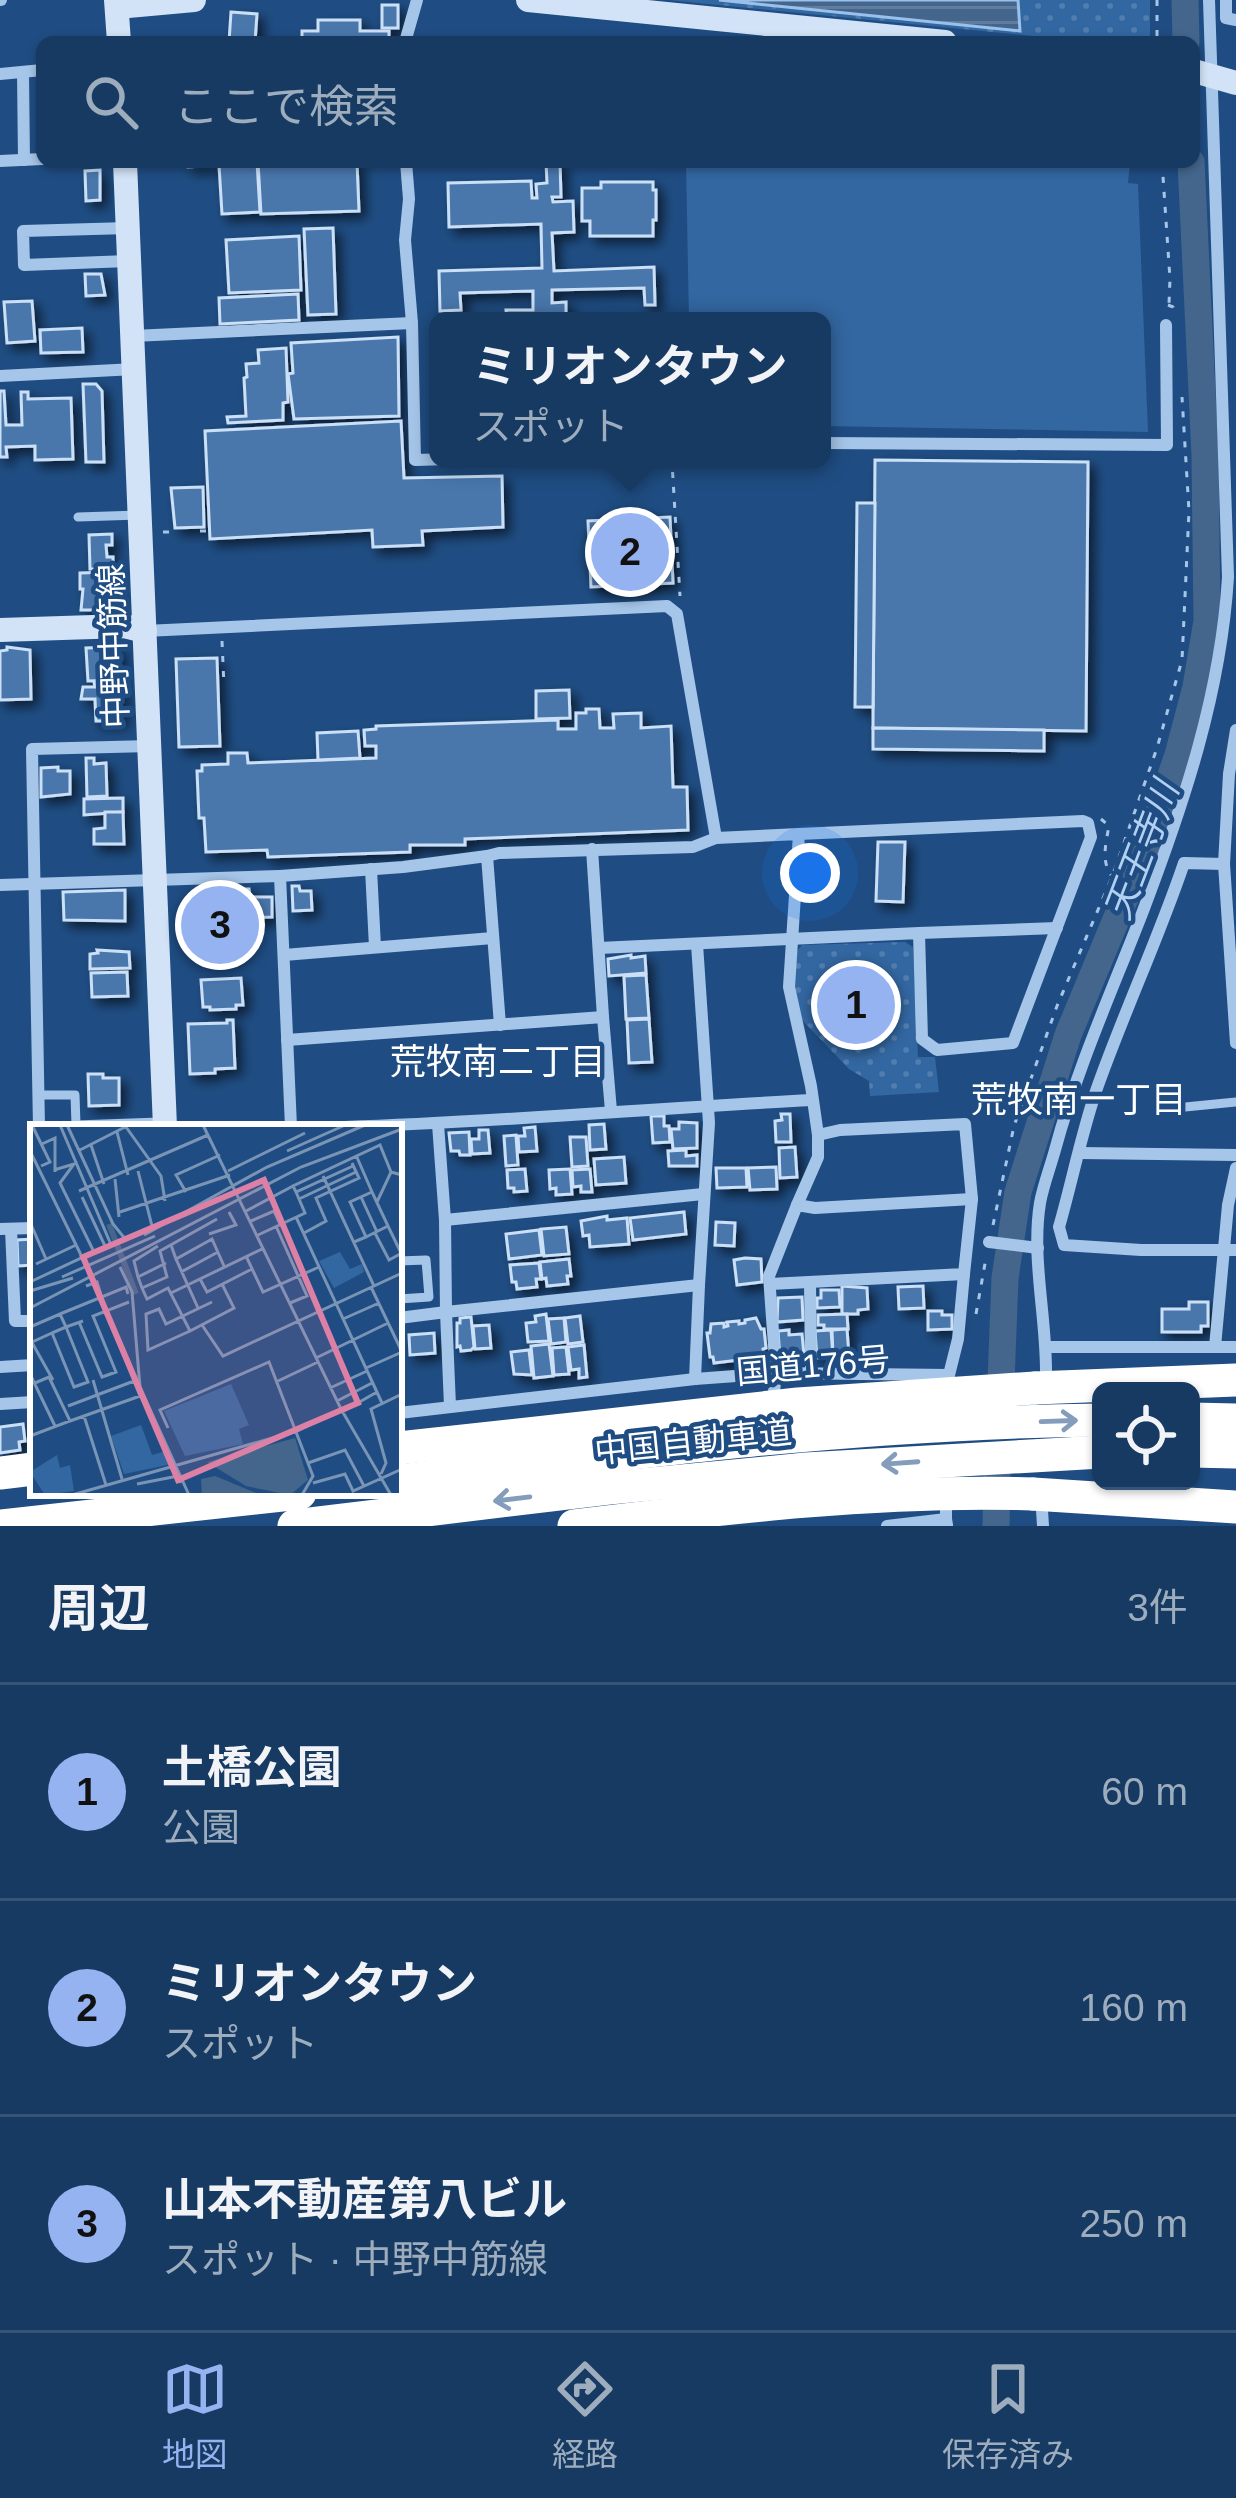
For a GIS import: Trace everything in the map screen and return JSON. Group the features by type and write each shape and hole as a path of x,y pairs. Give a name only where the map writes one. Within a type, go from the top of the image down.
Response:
{"highway":[{"name":"国道176号","path":"402,1448 954,1384 1236,1380"},
{"path":"402,1426 717,1392 954,1384"},
{"path":"1200,1419 1236,1420"},
{"name":"中国自動車道","path":"402,1480 780,1439 1092,1420"},
{"path":"1200,1451 1236,1452"},
{"name":"中国自動車道","path":"294,1526 806,1469 1092,1453"},
{"path":"0,1473 30,1469"},
{"path":"0,1494 30,1491"},
{"path":"0,1526 273,1496"},
{"path":"579,1526 797,1504 943,1516 1236,1508"},
{"path":"739,1526 862,1508 943,1516"}],"main road":[{"path":"118,36 116,4 194,0"},
{"path":"528,0 885,36"},
{"path":"1202,73 1236,82"},
{"name":"中野中筋線","path":"125,168 165,1124"},
{"path":"0,630 124,626 146,631"},
{"path":"179,1496 181,1526"}],"street":[{"path":"407,36 417,0"},
{"path":"1041,1382 1046,1347 1034,1248 1040,1204 1068,1102 1176,818 1214,691 1225,632 1228,578 1202,73 1208,0"},
{"path":"1226,0 1226,18 1236,20"},
{"path":"0,74 36,71"},
{"path":"23,72 24,160"},
{"path":"0,160 36,159"},
{"path":"406,168 415,460 429,460"},
{"path":"128,228 23,231 24,265 129,261"},
{"path":"133,336 412,323"},
{"path":"831,443 1167,445 1166,325"},
{"path":"0,376 135,369"},
{"path":"146,631 667,606 677,614 716,838"},
{"path":"1236,730 1223,865 1236,1043"},
{"path":"39,1124 32,749 150,746"},
{"path":"0,885 280,876 500,853 693,847 716,838 1088,823 1091,837 1013,1043 937,1050 922,1039 920,934"},
{"path":"761,1526 776,1373 769,1276 818,1157 811,1086 789,987 799,834"},
{"path":"592,849 611,1111"},
{"path":"487,856 500,1024"},
{"path":"1223,865 1184,863 1094,1097 1059,1227 1064,1245 1230,1250"},
{"path":"371,869 375,947"},
{"path":"280,876 291,1124"},
{"path":"599,948 1057,928"},
{"path":"284,955 493,938"},
{"path":"695,1378 709,1123 697,944"},
{"path":"287,1040 603,1017"},
{"path":"402,1125 812,1100"},
{"path":"438,1124 451,1406"},
{"path":"818,1135 965,1124 971,1198 943,1516 887,1526"},
{"path":"1080,1153 1236,1155"},
{"path":"1215,1347 1230,1250 1228,1204 1236,1168"},
{"path":"445,1220 704,1194"},
{"path":"797,1205 815,1208 971,1198"},
{"path":"6,1229 15,1322 30,1321"},
{"path":"992,1243 1034,1248"},
{"path":"770,1284 964,1274"},
{"path":"810,1283 811,1372"},
{"path":"402,1318 699,1285"},
{"path":"1046,1347 1236,1346"},
{"path":"0,1367 30,1365"},
{"path":"402,1413 776,1373 954,1384"},
{"path":"575,1392 579,1526"},
{"path":"0,1404 30,1402"}],"lane":[{"path":"78,517 140,514"},
{"path":"38,1095 75,1094 76,1124"},
{"path":"1175,1108 1236,1102"},
{"path":"402,1261 426,1260 430,1297 402,1299"},
{"path":"428,1280 446,1279"}],"path":[{"path":"1157,0 1157,36"},
{"path":"1162,168 1170,279 1166,325"},
{"path":"672,468 680,596"},
{"path":"200,531 208,531"},
{"path":"163,532 177,532"},
{"path":"223,641 224,686"}],"shaded area":[{"path":"669,0 1150,0 1150,36 1032,36"},
{"path":"719,0 1018,0 1020,31"},
{"path":"686,168 1129,168 1128,183 1138,184 1148,432 831,426 831,312 689,312"},
{"path":"905,942 913,947 918,1057 935,1057 939,1092 870,1096 869,1081 849,1069 801,1019 793,991 797,951 802,945"}],"building":[{"path":"382,5 398,5 398,28 382,28"},
{"path":"231,12 257,14 255,36 229,36"},
{"path":"318,20 360,20 360,31 389,31 389,36 302,36 302,31 318,31"},
{"path":"219,168 257,168 260,212 222,214"},
{"path":"258,168 357,168 359,211 261,214"},
{"path":"546,168 560,168 561,197 552,197 553,202 573,201 574,232 552,233 554,271 654,267 655,305 645,305 644,288 552,290 552,303 566,302 566,312 506,312 533,310 533,291 460,293 461,310 440,311 439,271 542,268 541,224 449,227 448,183 531,181 532,198 537,198 536,184 547,183"},
{"path":"100,170 100,200 86,201 85,171"},
{"path":"601,182 653,182 653,236 590,236 590,221 582,221 582,188 601,188"},
{"path":"333,228 336,314 308,315 304,229"},
{"path":"299,236 301,290 229,293 226,240"},
{"path":"85,274 101,274 105,295 86,296"},
{"path":"298,294 299,320 220,324 219,298"},
{"path":"32,301 35,341 7,343 4,302"},
{"path":"82,328 83,352 41,353 40,330"},
{"path":"398,337 399,416 294,419 288,374 293,373 291,343"},
{"path":"286,348 288,402 283,403 283,420 228,423 227,417 246,416 246,364 259,363 258,350"},
{"path":"83,384 96,384 102,391 104,462 86,462"},
{"path":"0,391 4,391 6,425 22,425 21,392 28,392 28,399 71,398 73,459 35,460 35,446 6,447 7,457 0,457"},
{"path":"401,421 404,478 502,476 503,527 422,531 423,545 373,547 372,530 210,539 205,431"},
{"path":"875,460 1088,462 1086,731 873,728"},
{"path":"203,487 204,527 175,528 171,488"},
{"path":"857,503 875,503 873,707 855,707"},
{"path":"670,517 673,583 591,587 588,521"},
{"path":"112,534 112,545 106,545 113,569 90,569 89,535"},
{"path":"113,572 111,610 81,610 80,573"},
{"path":"7,647 30,650 31,699 0,700 0,651"},
{"path":"118,647 119,680 88,681 86,648"},
{"path":"217,658 220,746 179,747 176,659"},
{"path":"120,681 121,721 96,721 95,699 81,699 83,687"},
{"path":"569,690 570,718 536,719 536,691"},
{"path":"586,709 599,709 600,728 614,728 613,714 641,713 641,728 671,726 673,787 687,787 688,830 465,839 465,845 410,845 410,852 268,857 267,850 206,852 197,771 202,771 202,765 228,764 228,753 247,753 248,763 376,758 376,746 365,746 364,730 376,726 558,720 558,729 576,729 576,713 586,713"},
{"path":"873,728 1044,730 1044,751 873,749"},
{"path":"358,731 360,758 318,760 317,733"},
{"path":"86,758 94,758 94,764 106,763 107,796 87,797"},
{"path":"58,767 58,771 70,771 70,794 41,797 41,768"},
{"path":"123,798 123,812 84,815 84,799"},
{"path":"105,812 123,812 124,844 94,844 94,829 105,828"},
{"path":"878,842 905,842 903,902 876,901"},
{"path":"292,886 311,891 312,910 293,911"},
{"path":"242,889 249,889 250,897 272,897 272,917 243,918"},
{"path":"125,890 125,921 64,920 63,892"},
{"path":"233,890 234,952 209,954 206,896"},
{"path":"97,950 129,952 130,968 90,969 90,954"},
{"path":"645,956 646,973 609,976 608,959"},
{"path":"127,972 128,996 92,997 91,973"},
{"path":"646,975 649,1018 626,1019 624,976"},
{"path":"241,978 243,1005 236,1009 203,1007 201,980"},
{"path":"649,1019 652,1062 629,1063 627,1020"},
{"path":"233,1020 235,1068 190,1074 188,1024"},
{"path":"88,1074 119,1078 119,1105 89,1106"},
{"path":"781,1114 790,1114 791,1142 776,1142 775,1121 782,1120"},
{"path":"651,1116 664,1116 670,1142 653,1143"},
{"path":"679,1122 697,1123 697,1148 673,1149 671,1129 679,1129"},
{"path":"604,1124 606,1149 590,1150 589,1125"},
{"path":"535,1127 537,1151 519,1152 518,1136 525,1136 524,1128"},
{"path":"479,1130 488,1130 490,1153 472,1154 471,1139 479,1139"},
{"path":"469,1132 470,1155 451,1151 449,1133"},
{"path":"516,1135 518,1165 506,1166 504,1136"},
{"path":"570,1137 586,1137 588,1166 572,1167"},
{"path":"795,1147 797,1177 780,1178 779,1148"},
{"path":"686,1150 686,1156 697,1155 697,1166 669,1166 668,1151"},
{"path":"624,1157 626,1183 596,1185 594,1159"},
{"path":"776,1167 777,1189 750,1190 748,1168"},
{"path":"716,1168 746,1168 747,1187 717,1188"},
{"path":"525,1169 527,1191 508,1188 507,1170"},
{"path":"570,1169 572,1194 556,1195 556,1188 550,1189 549,1170"},
{"path":"590,1169 592,1192 573,1187 572,1170"},
{"path":"684,1212 686,1234 633,1240 630,1218"},
{"path":"607,1216 607,1220 627,1218 629,1244 590,1247 581,1221"},
{"path":"716,1222 735,1223 734,1246 715,1245"},
{"path":"566,1227 569,1254 544,1256 541,1229"},
{"path":"539,1230 542,1255 509,1259 506,1234"},
{"path":"30,1239 30,1265 18,1266 17,1240"},
{"path":"569,1259 568,1284 547,1286 540,1262"},
{"path":"761,1259 762,1282 737,1285 734,1260"},
{"path":"539,1263 537,1287 517,1289 510,1265"},
{"path":"842,1286 867,1288 868,1309 842,1314"},
{"path":"923,1286 924,1308 899,1309 898,1287"},
{"path":"821,1290 839,1290 840,1307 817,1308"},
{"path":"802,1297 803,1320 777,1322 778,1298"},
{"path":"1189,1302 1208,1302 1208,1326 1201,1326 1201,1332 1162,1332 1162,1309 1189,1309"},
{"path":"928,1311 952,1315 952,1329 928,1330"},
{"path":"546,1314 549,1341 528,1342 526,1323"},
{"path":"847,1314 848,1329 818,1325 818,1315"},
{"path":"580,1316 583,1342 568,1344 565,1318"},
{"path":"471,1317 474,1347 461,1351 457,1323"},
{"path":"564,1318 566,1342 551,1344 548,1319"},
{"path":"756,1318 764,1329 764,1357 714,1363 707,1333 711,1324 724,1323 724,1327 727,1322 739,1324"},
{"path":"489,1325 491,1348 475,1349 473,1326"},
{"path":"847,1329 849,1356 833,1357 832,1330"},
{"path":"789,1330 789,1335 802,1334 804,1355 780,1357 778,1331"},
{"path":"831,1330 833,1357 817,1358 815,1331"},
{"path":"434,1333 435,1353 410,1355 409,1335"},
{"path":"549,1344 553,1376 534,1378 531,1346"},
{"path":"584,1345 587,1377 579,1378 579,1369 571,1370 568,1347"},
{"path":"566,1347 569,1374 554,1375 552,1348"},
{"path":"529,1350 532,1375 514,1374 511,1352"},
{"path":"23,1424 25,1441 19,1442 20,1450 0,1453 0,1427"}],"waterway":[{"name":"天王寺川","path":"1185,0 1186,36"},
{"name":"天王寺川","path":"1000,1408 1005,1278 1018,1192 1068,1035 1147,845 1178,755 1207,621 1205,455 1191,168"},
{"name":"天王寺川","path":"996,1526 997,1476"}],"place":[{"name":"ミリオンタウン","path":"630,552"},
{"name":"山本不動産第八ビル","path":"220,925"},
{"name":"土橋公園","path":"856,1005"}],"district":[{"name":"荒牧南二丁目","path":"498,1061"},
{"name":"荒牧南一丁目","path":"1079,1099"}]}
